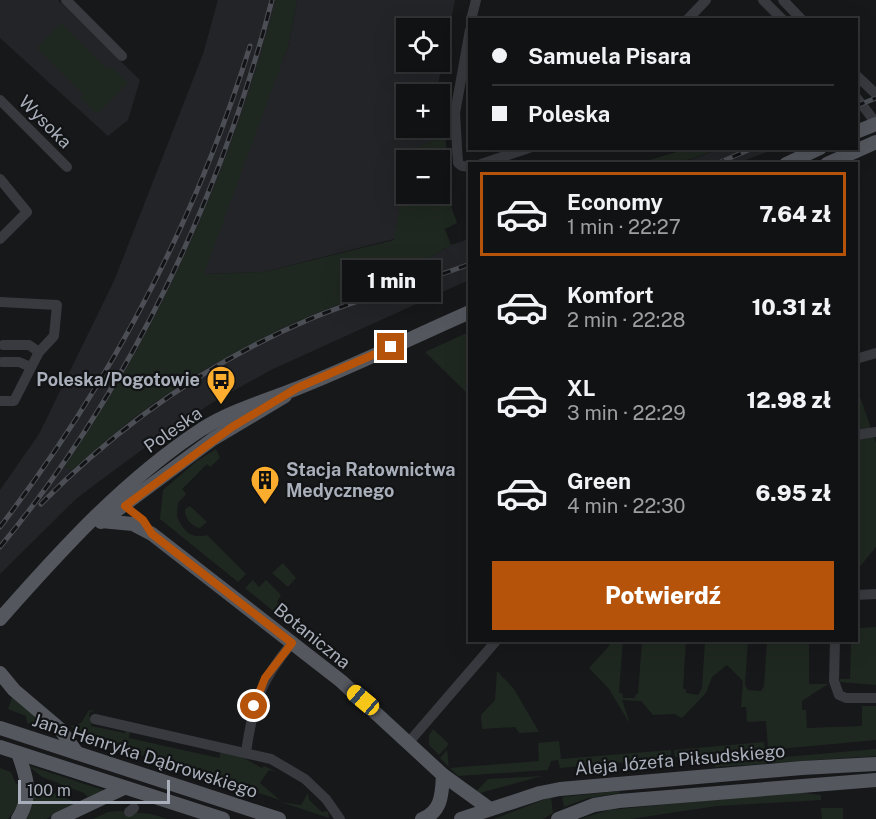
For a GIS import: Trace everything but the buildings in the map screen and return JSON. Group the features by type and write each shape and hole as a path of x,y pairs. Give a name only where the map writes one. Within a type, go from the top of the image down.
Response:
{"main road":[{"path":"858,131 876,123"},
{"path":"831,162 876,142"},
{"path":"790,162 818,150"},
{"name":"Poleska","path":"0,619 54,558 202,429 261,399 297,388 468,313"},
{"path":"121,500 133,524"},
{"name":"Poleska","path":"86,528 101,521 121,500"},
{"name":"Botaniczna","path":"121,500 143,520 152,534"},
{"name":"Botaniczna","path":"101,521 133,524 152,534 363,700 443,775 490,809"},
{"path":"0,673 14,690 60,729 78,753"},
{"name":"Jana Henryka Dąbrowskiego","path":"0,728 279,819"},
{"path":"9,750 29,794 26,806 18,819"},
{"name":"Jana Henryka Dąbrowskiego","path":"9,750 223,819"},
{"name":"Aleja Józefa Piłsudskiego","path":"461,819 560,789 876,764"},
{"path":"422,819 429,817 440,802 443,775"},
{"name":"Aleja Józefa Piłsudskiego","path":"558,819 594,805 619,801 876,780"},
{"path":"58,819 124,788"}],"street":[{"path":"66,0 122,56"},
{"path":"472,18 476,0"},
{"path":"689,18 706,0"},
{"path":"764,0 781,18"},
{"path":"783,0 800,18"},
{"path":"468,42 454,127 458,163 468,167"},
{"path":"858,77 876,94"},
{"path":"858,99 876,123"},
{"name":"Wysoka","path":"0,100 68,167"},
{"path":"858,131 865,107"},
{"path":"487,162 523,150"},
{"path":"0,179 27,212 0,239"},
{"path":"0,302 56,303 56,331 39,352 14,401 0,401"},
{"path":"3,345 29,345 39,352"},
{"path":"858,358 876,353"},
{"path":"2,362 19,362 31,367"},
{"path":"858,435 876,432"},
{"path":"858,595 876,594"},
{"path":"409,742 495,642"},
{"path":"835,642 834,681 839,695 846,698 876,699"},
{"path":"246,752 258,692 265,678 292,643"},
{"name":"Jana Henryka Dąbrowskiego","path":"95,719 271,759 305,779 326,799 340,819"}],"shaded area":[{"path":"0,0 58,0 140,80 128,120 108,136 0,38"},
{"path":"218,0 279,0 211,247 288,46 297,0 455,0 450,25 450,18 396,18 396,72 440,72 438,84 396,84 396,138 445,138 447,150 396,150 396,204 450,203 457,223 264,272 204,274 65,466 72,471 133,418 198,373 290,324 373,291 451,245 468,239 468,280 271,370 215,401 159,437 77,498 0,574 0,490 39,434 114,281 203,54"},
{"path":"276,0 297,0 288,46 204,274 264,272 394,240 400,204 450,203 457,223 445,229 451,245 373,291 290,324 198,373 133,418 71,471 65,466 133,357 191,242 216,183 258,62"},
{"path":"61,23 107,69 111,66 128,83 97,114 80,97 83,94 37,48"},
{"path":"438,138 445,138 447,150 411,150"},
{"path":"684,150 716,150 682,162 642,162"},
{"path":"716,150 772,150 741,162 684,162"},
{"path":"468,332 468,394 425,352"},
{"path":"858,391 876,443 876,547 858,569"},
{"path":"216,449 220,458 210,467 207,464 182,489 186,494 178,503 177,516 188,533 197,536 207,535 246,574 238,582 160,519 163,490 197,461"},
{"path":"190,506 207,522 200,528 191,524 187,519 185,509"},
{"path":"283,563 296,578 288,587 272,573"},
{"path":"253,580 259,587 266,580 281,595 277,602 306,625 299,632 245,588"},
{"path":"876,627 876,685 840,682 840,679 850,679 851,644 841,644 841,642 858,642 858,628"},
{"path":"312,630 338,652 332,660 305,638"},
{"path":"606,642 623,642 619,693 622,693 623,698 635,698 638,694 642,642 686,642 683,689 686,689 686,693 698,695 702,688 705,642 748,642 745,685 748,690 761,691 764,686 767,642 809,642 809,684 828,684 802,701 802,710 806,710 807,728 862,726 862,706 876,706 876,740 768,750 766,721 747,722 746,707 741,707 743,681 727,665 712,677 706,693 682,718 674,714 653,715 641,701 622,700 630,724 609,689 589,668 610,645"},
{"path":"497,671 514,689 539,732 519,733 515,727 482,729 481,715 495,700"},
{"path":"13,695 52,730 27,723 26,716 8,709"},
{"path":"89,710 95,711 90,712 89,717 93,719 91,726 125,733 126,730 130,732 129,738 219,758 221,751 240,756 262,768 264,766 277,772 269,770 260,783 280,800 97,741 70,726 81,723"},
{"path":"433,729 449,744 439,755 429,745 429,735"},
{"path":"559,741 561,759 671,750 671,758 560,768 558,760 551,761 548,770 458,776 450,768 539,761 538,743"},
{"path":"764,742 765,751 675,757 674,750"},
{"path":"876,749 876,756 715,767 715,763"},
{"path":"447,750 449,767 440,758"},
{"path":"27,765 106,791 88,797 84,793 42,777"},
{"path":"0,768 11,772 16,784 22,786 19,804 8,819 0,819"},
{"path":"542,776 473,795 488,779"},
{"path":"33,785 76,804 46,819 24,819 34,795"},
{"path":"619,791 620,793 588,798 564,807 562,797"},
{"path":"796,792 821,795 821,800 717,806 630,819 580,819 609,810"},
{"path":"308,793 309,800 322,812 328,811 329,818 281,802 301,805"},
{"path":"551,797 553,813 543,819 494,819"},
{"path":"821,808 843,808 843,819 822,819"},
{"path":"108,812 151,814 168,819 93,819"}],"railway":[{"path":"0,547 47,486 90,423 130,357 166,288 198,218 226,146 251,73 272,0"},
{"path":"0,527 78,415 114,357 146,297 204,174 250,46"},
{"path":"858,105 876,98"},
{"path":"721,162 748,150"},
{"path":"41,504 101,448 133,423 166,398 236,355 330,311 468,265"}],"place":[{"name":"Poleska/Pogotowie","path":"221,406"},
{"name":"Stacja Ratownictwa Medycznego","path":"265,506"}],"route":[{"path":"254,706 265,678 292,643 152,534 143,520 125,506 213,439 297,388 391,347"}]}
